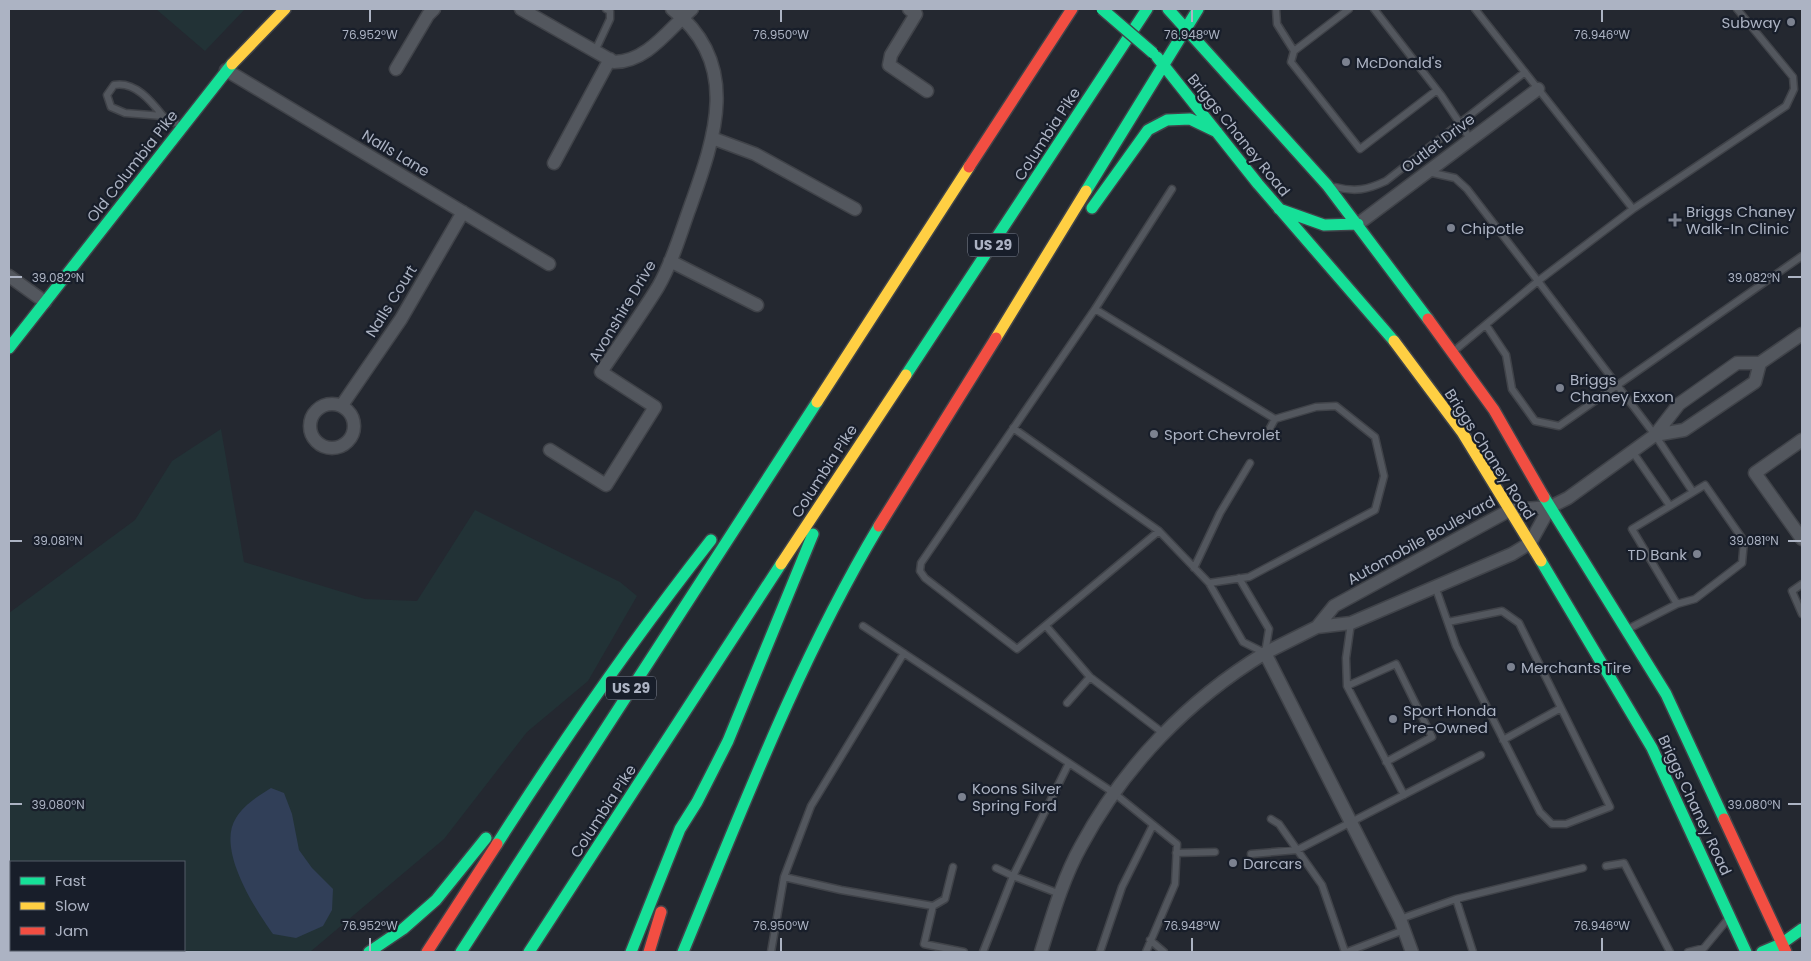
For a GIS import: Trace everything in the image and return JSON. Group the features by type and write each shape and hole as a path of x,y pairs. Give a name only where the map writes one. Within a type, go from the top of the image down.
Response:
{"main road":[{"name":"Old Columbia Pike","path":"9,348 226,70 285,9"},
{"name":"US 29","path":"461,952 1072,9"},
{"name":"Briggs Chaney Road","path":"1102,9 1153,53 1164,65 1278,208 1397,344 1462,432 1597,652 1652,748 1746,952"},
{"name":"Columbia Pike","path":"529,952 836,480 1147,9"},
{"path":"683,952 778,724 845,584 918,460 1187,30 1198,9"},
{"name":"Briggs Chaney Road","path":"1172,13 1327,185 1358,224 1494,410 1550,507 1666,694 1784,948"},
{"path":"987,352 1148,130 1167,120 1190,119 1217,132"},
{"path":"1278,208 1324,225 1358,224"},
{"path":"427,952 557,750 647,621 802,425"},
{"path":"631,952 680,829 697,802 728,741 836,480"},
{"path":"369,952 402,929 436,900 557,750"},
{"path":"650,952 697,802"},
{"path":"1762,952 1784,948 1802,930"}],"street":[{"path":"396,69 428,15 434,9"},
{"path":"521,9 610,59 628,62 642,56 687,13"},
{"name":"Avonshire Drive","path":"550,450 606,485 655,407 601,372 658,286 670,261 712,138 718,109 716,82 710,59 687,13 672,9"},
{"path":"912,11 890,55 889,65 928,91"},
{"path":"554,163 610,59"},
{"name":"Nalls Lane","path":"226,70 549,264"},
{"name":"Outlet Drive","path":"1358,224 1538,89"},
{"path":"712,138 755,154 854,209"},
{"name":"Nalls Court","path":"342,405 401,318 463,212"},
{"path":"670,261 757,305"},
{"path":"9,276 45,302"},
{"path":"1530,543 1550,507 1568,498 1655,435 1679,404 1737,363 1760,363 1802,334"},
{"path":"1655,435 1684,430 1754,382 1760,363"},
{"path":"1802,440 1754,473 1802,540"},
{"name":"Automobile Boulevard","path":"1318,627 1334,606 1510,510 1550,507"},
{"name":"Automobile Boulevard","path":"1041,952 1081,846 1114,793 1151,745 1181,716 1265,652 1318,627 1351,623 1512,554 1530,543"},
{"path":"1265,652 1402,924 1412,952"}],"lane":[{"path":"595,51 610,19 610,11 606,9"},
{"path":"1276,9 1277,24 1294,51"},
{"path":"1349,9 1294,51 1291,62 1360,149 1437,90"},
{"path":"1374,9 1437,90 1470,140"},
{"path":"1475,9 1633,209"},
{"path":"1453,352 1538,281 1633,209 1786,106 1794,89 1793,77 1737,9"},
{"path":"1327,185 1352,192 1369,190 1386,182 1525,72"},
{"path":"163,116 125,113 111,107 107,95 114,86 123,84 139,91 163,116 182,126"},
{"path":"1427,172 1455,178 1467,189 1655,435 1693,492"},
{"path":"1160,531 1017,649 925,578 920,571 921,563 1095,308 1172,189"},
{"path":"1486,325 1506,355 1512,389 1535,421 1559,426 1802,256"},
{"path":"1095,308 1275,419"},
{"path":"1209,584 1249,577 1375,510 1384,476 1375,437 1336,406 1316,407 1275,419 1270,428"},
{"path":"1013,428 1160,531 1209,584 1243,642 1265,652 1269,628 1239,578"},
{"path":"1632,451 1670,506"},
{"path":"1194,568 1220,513 1250,463"},
{"path":"1626,630 1678,604 1694,599 1742,563 1744,541 1705,485 1632,529 1678,604"},
{"path":"1802,584 1792,591 1802,614"},
{"path":"1435,586 1456,646 1540,812 1552,824 1566,824 1610,807 1519,623 1502,611 1448,622"},
{"path":"1351,623 1346,658 1347,686 1404,796"},
{"path":"863,626 1114,793 1176,844 1175,884 1146,952"},
{"path":"1046,626 1090,677 1163,734"},
{"path":"770,952 784,877 811,806 904,653"},
{"path":"1347,686 1396,664 1432,737 1386,762"},
{"path":"1067,703 1090,677"},
{"path":"1503,740 1561,708"},
{"path":"1251,854 1297,850 1481,755"},
{"path":"983,952 1013,876 1069,763"},
{"path":"1271,819 1280,824 1322,885 1346,952 1456,898 1583,868"},
{"path":"1100,952 1122,887 1153,825"},
{"path":"1176,853 1215,852"},
{"path":"1606,866 1624,863 1670,952"},
{"path":"784,877 841,890 934,906 945,899 953,867"},
{"path":"996,868 1061,895"},
{"path":"1456,898 1472,952"},
{"path":"934,906 924,944 964,952"},
{"path":"1688,952 1704,948 1730,916"},
{"path":"1150,940 1164,952"}],"shaded area":[{"path":"156,9 245,9 205,51"},
{"path":"221,429 244,562 365,599 417,601 475,510 620,582 637,596 588,681 527,732 444,839 310,952 9,952 9,613 135,520 172,461"}],"water":[{"path":"271,788 284,793 292,814 299,850 312,868 333,889 332,910 323,926 296,938 273,934 257,910 240,878 231,846 231,831 239,813"},
{"path":"9,917 10,951 58,952 9,952"}],"traffic: fast":[{"path":"1102,9 1153,53"},
{"path":"906,375 1147,9"},
{"path":"1168,9 1327,185 1428,319"},
{"path":"1086,191 1198,9"},
{"path":"1157,57 1258,184 1394,341"},
{"path":"9,348 232,64"},
{"path":"1092,208 1148,130 1167,120 1190,119 1217,132"},
{"path":"1279,209 1324,225 1358,224"},
{"path":"461,952 817,402"},
{"path":"1544,497 1666,694 1724,819"},
{"path":"683,952 750,789 798,681 850,577 879,526"},
{"path":"631,952 680,829 697,802 728,741 813,534"},
{"path":"497,844 600,689 654,614 711,540"},
{"path":"1541,561 1652,748 1746,952"},
{"path":"529,952 781,564"},
{"path":"369,952 403,929 436,900 486,838"},
{"path":"1762,952 1781,944 1802,929"}],"traffic: slow":[{"path":"232,64 285,9"},
{"path":"817,402 969,167"},
{"path":"996,338 1086,191"},
{"path":"1394,341 1462,432 1541,561"},
{"path":"781,564 906,375"}],"traffic: jam":[{"path":"969,167 1072,9"},
{"path":"1428,319 1494,410 1544,497"},
{"path":"879,526 996,338"},
{"path":"1724,819 1786,952"},
{"path":"427,952 497,844"},
{"path":"649,952 661,912"}],"place":[{"name":"Subway","path":"1791,22"},
{"name":"McDonald's","path":"1346,62"},
{"name":"Briggs Chaney Walk-In Clinic","path":"1675,220"},
{"name":"Chipotle","path":"1451,228"},
{"name":"Briggs Chaney Exxon","path":"1560,388"},
{"name":"Sport Chevrolet","path":"1154,434"},
{"name":"TD Bank","path":"1697,554"},
{"name":"Merchants Tire","path":"1511,667"},
{"name":"Sport Honda Pre-Owned","path":"1393,719"},
{"name":"Koons Silver Spring Ford","path":"962,797"},
{"name":"Darcars","path":"1233,863"}]}
